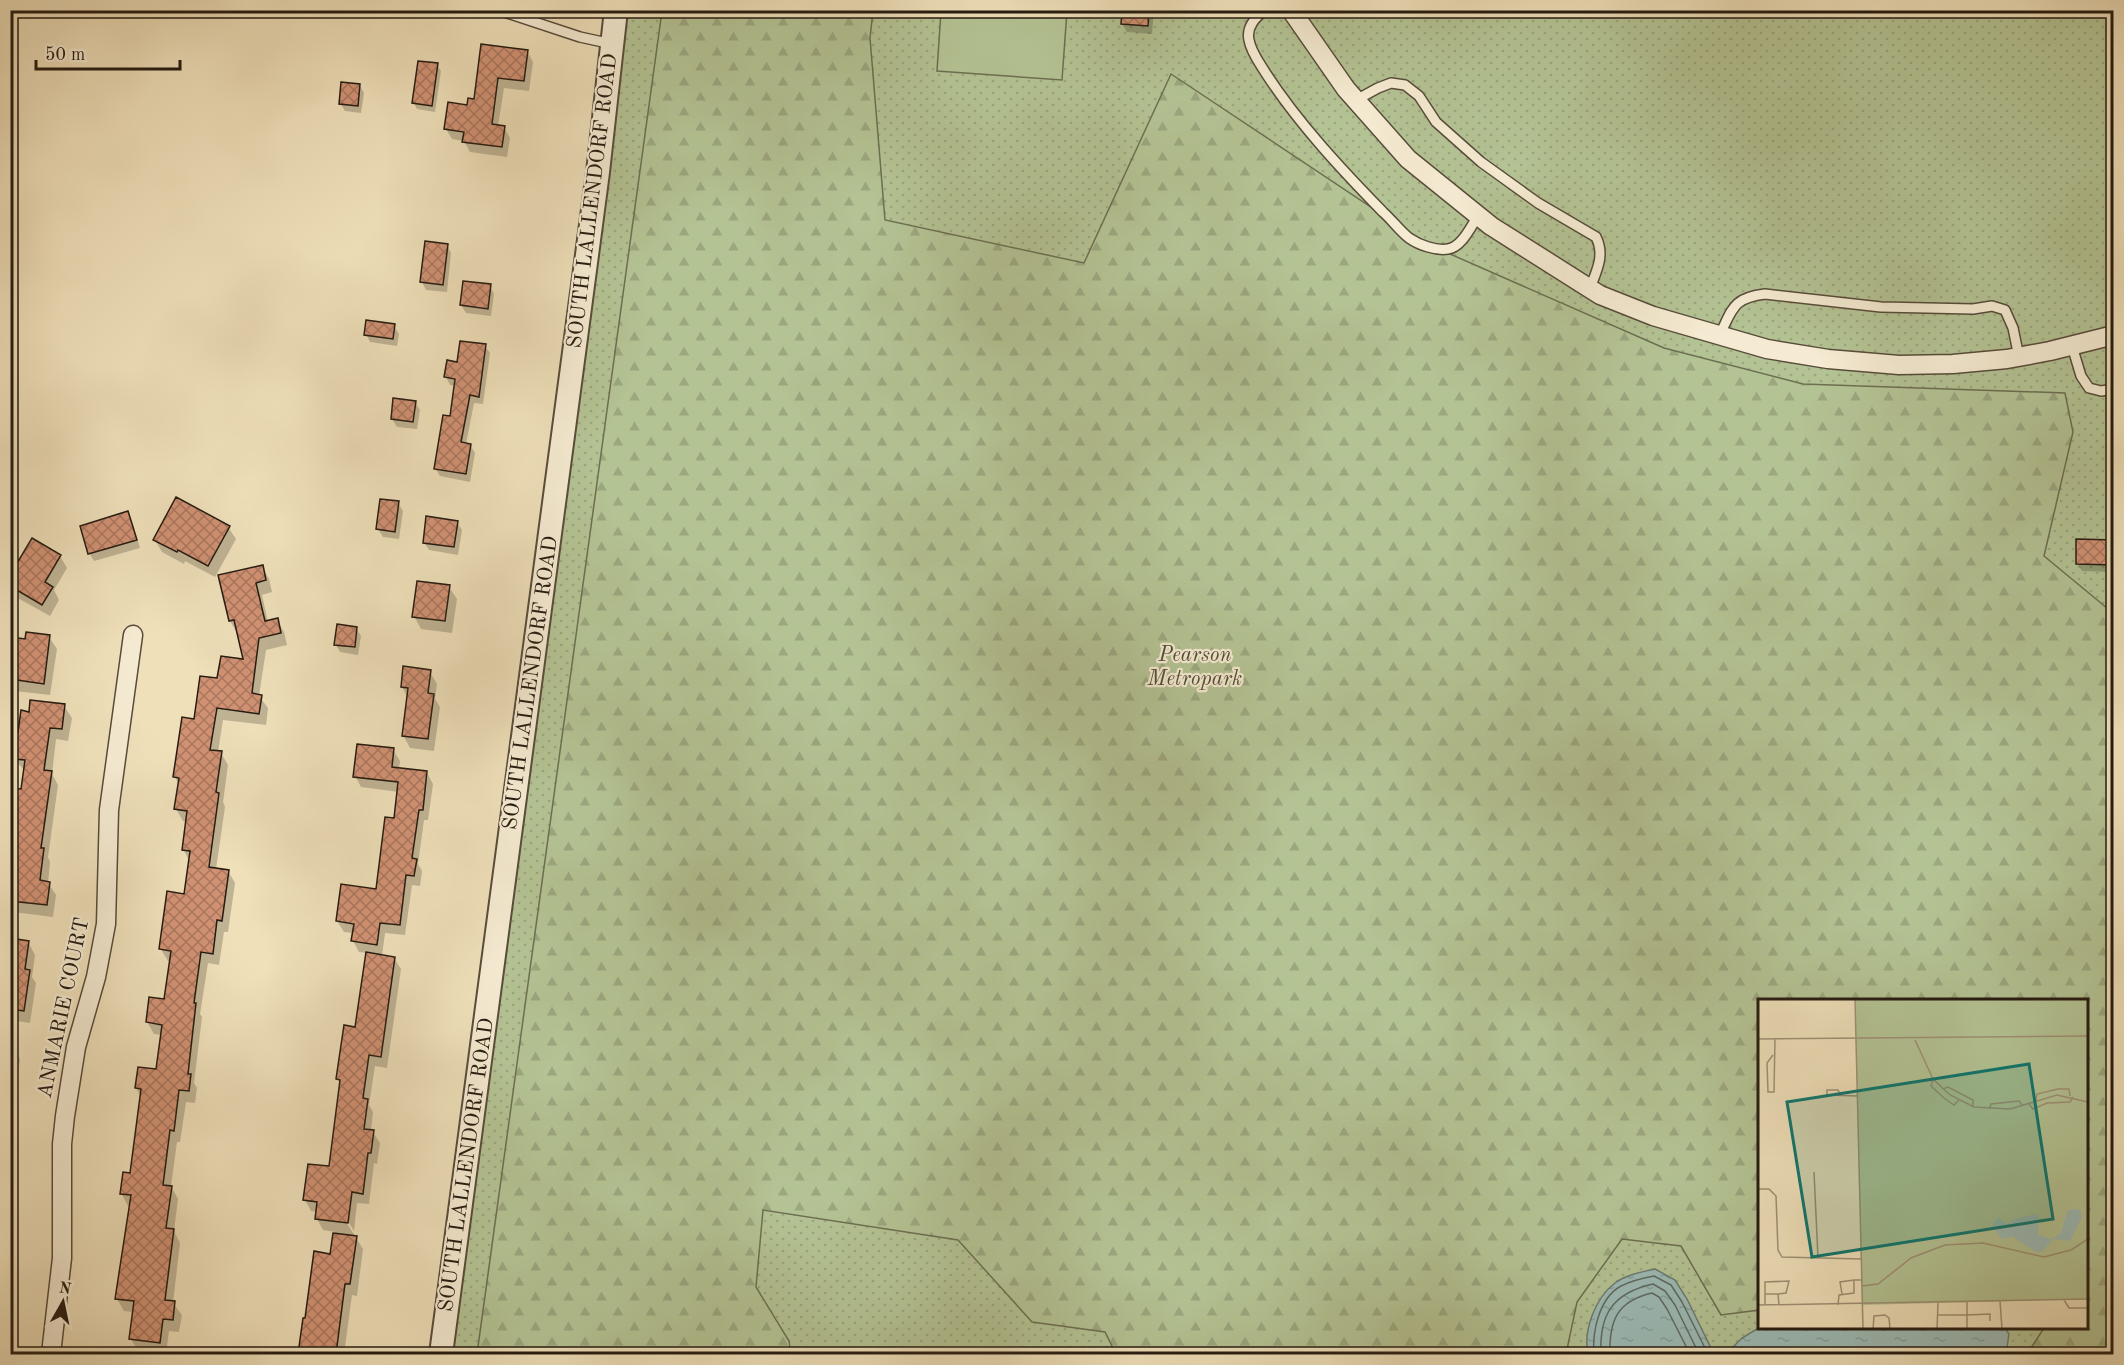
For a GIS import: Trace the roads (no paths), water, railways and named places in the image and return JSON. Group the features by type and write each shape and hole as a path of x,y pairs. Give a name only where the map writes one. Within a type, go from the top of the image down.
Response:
{"street":[{"name":"SOUTH LALLENDORF ROAD","path":"441,1354 593,207 616,10"},
{"path":"1291,10 1346,90 1408,159 1491,226 1600,295 1653,316 1767,350 1828,359 1899,365 1953,364 2019,357 2114,335"},
{"name":"ANMARIE COURT","path":"51,1354 62,1258 62,1150 65,1116 74,1056 96,977 106,924 109,810 133,635"}],"lane":[{"path":"498,10 580,37 612,44"},
{"path":"1266,10 1258,15 1249,29 1249,39 1254,54 1280,94 1351,180 1409,238 1428,248 1447,250 1454,247 1464,237 1478,216"},
{"path":"1356,100 1391,83 1405,85 1419,96 1436,122 1481,162 1538,203 1596,237 1601,246 1602,255 1590,288"},
{"path":"1719,336 1738,301 1765,294 1881,307 1973,309 1992,306 2005,310 2013,328 2019,357"},
{"path":"2072,346 2081,376 2089,388 2101,391 2114,389"}],"water":[{"path":"1655,1269 1675,1280 1712,1350 1717,1354 1588,1354 1587,1335 1592,1315 1608,1289 1619,1280"},
{"path":"1758,1328 2006,1329 2009,1334 2006,1354 1726,1354 1742,1338"}],"park label":[{"name":"Pearson Metropark","path":"1195,667"}]}
